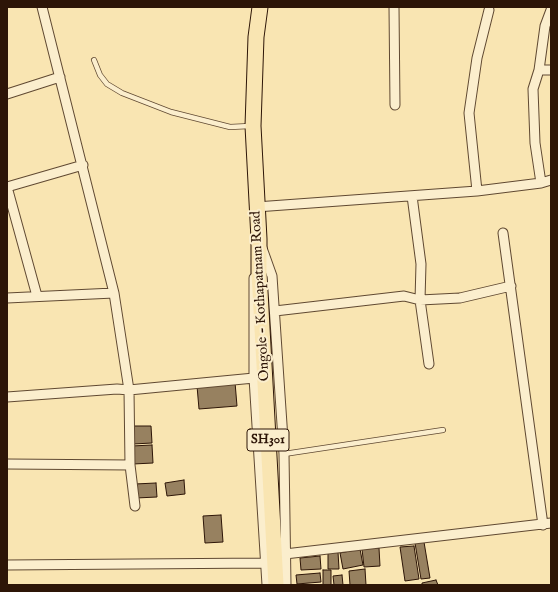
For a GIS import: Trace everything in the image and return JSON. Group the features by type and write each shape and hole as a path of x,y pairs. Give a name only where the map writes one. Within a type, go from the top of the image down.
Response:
{"main road":[{"name":"Ongole - Kothapatnam Road","path":"260,7 256,37 253,126 256,207 259,239 260,295 276,585"}],"street":[{"path":"42,7 114,293 129,390 130,465 135,506"},
{"path":"394,7 395,104"},
{"path":"477,191 469,113 477,58 489,10"},
{"path":"541,184 535,143 533,89 539,70 545,26 551,10"},
{"path":"539,70 551,70"},
{"path":"7,94 60,76"},
{"path":"37,296 7,187 83,165"},
{"path":"256,207 477,191 541,184 551,180"},
{"path":"412,196 421,264 420,300 429,364"},
{"path":"285,554 547,524 503,233"},
{"path":"259,239 272,276 284,454 286,585"},
{"path":"259,239 252,287 254,378 267,585"},
{"path":"274,311 404,296 420,300 460,298 511,286"},
{"path":"7,298 114,293"},
{"path":"7,397 117,389 129,390 254,378"},
{"path":"7,464 130,465"},
{"path":"7,565 265,563"}],"lane":[{"path":"94,60 100,75 107,84 122,93 171,112 230,127 253,126"},
{"path":"284,454 443,430"}],"building":[{"path":"235,382 237,406 199,409 197,386"},
{"path":"133,426 151,426 152,443 133,444"},
{"path":"152,445 153,463 133,464 132,446"},
{"path":"184,480 185,494 167,496 165,483"},
{"path":"156,483 157,497 136,498 135,484"},
{"path":"221,515 223,542 205,543 203,516"},
{"path":"424,542 430,578 421,579 415,543"},
{"path":"414,546 419,579 405,581 400,547"},
{"path":"379,548 380,566 364,567 362,549"},
{"path":"360,549 363,565 343,569 340,553"},
{"path":"328,552 338,552 339,569 328,569"},
{"path":"320,556 321,569 301,570 300,558"},
{"path":"365,569 366,585 350,585 349,571"},
{"path":"323,570 331,570 331,585 323,585"},
{"path":"320,573 321,582 297,584 296,575"},
{"path":"342,575 343,585 334,585 333,576"},
{"path":"436,580 438,585 422,585 422,583"}]}
